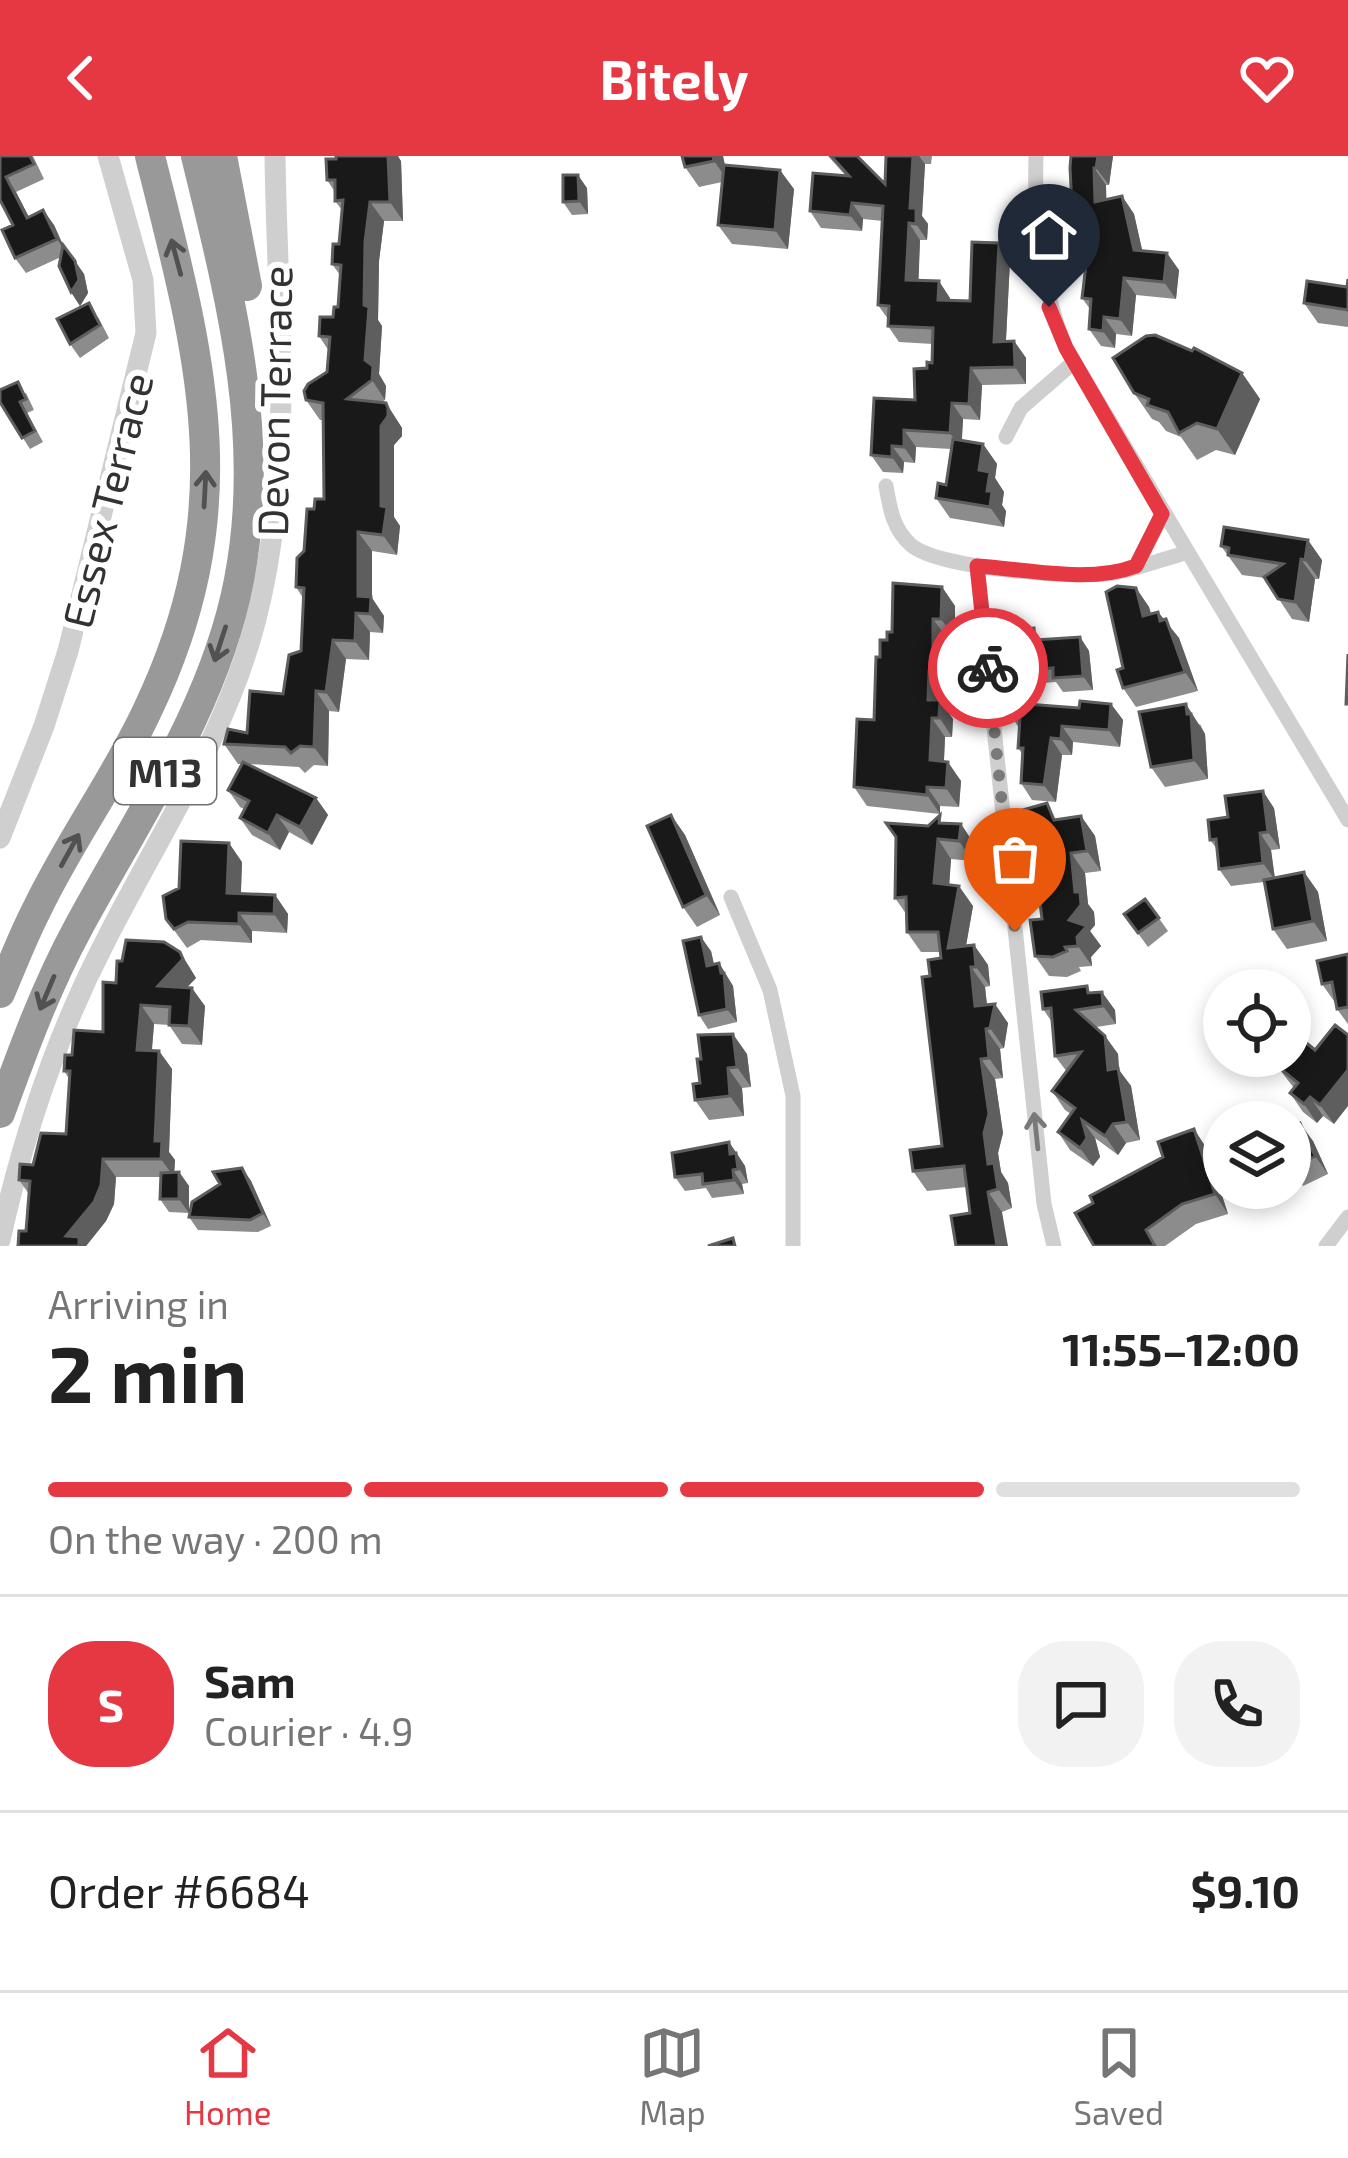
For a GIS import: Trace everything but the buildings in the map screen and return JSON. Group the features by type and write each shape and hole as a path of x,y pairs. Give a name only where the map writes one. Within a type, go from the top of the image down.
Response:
{"highway":[{"name":"M13","path":"0,992 37,908 148,708 188,602 199,553 207,456 199,359 150,156"},
{"name":"M13","path":"0,1113 49,985 192,717 228,620 242,563 249,481 248,405 224,272 196,156"},
{"path":"223,156 254,328 262,411 256,505 242,563"}],"street":[{"name":"Essex Terrace","path":"1,833 68,651 146,333 143,280 108,156"},
{"name":"Devon Terrace","path":"0,1240 18,1158 58,1045 104,944 200,765 256,621 275,512 282,400 275,156"},
{"path":"1036,156 1042,278 1049,307 1074,362 1348,820"},
{"path":"1006,437 1021,408 1074,362"},
{"path":"886,486 893,522 910,544 932,558 1095,574 1186,554"},
{"path":"1136,566 1162,514"},
{"path":"977,566 1041,1181 1054,1246"},
{"path":"731,897 770,990 794,1096 794,1246"},
{"path":"1326,1246 1348,1217"}],"way so far":[{"path":"988,668 1015,931"}],"route":[{"path":"988,668 977,566 1095,574 1125,570 1136,566 1162,514 1066,348 1049,307"}]}
